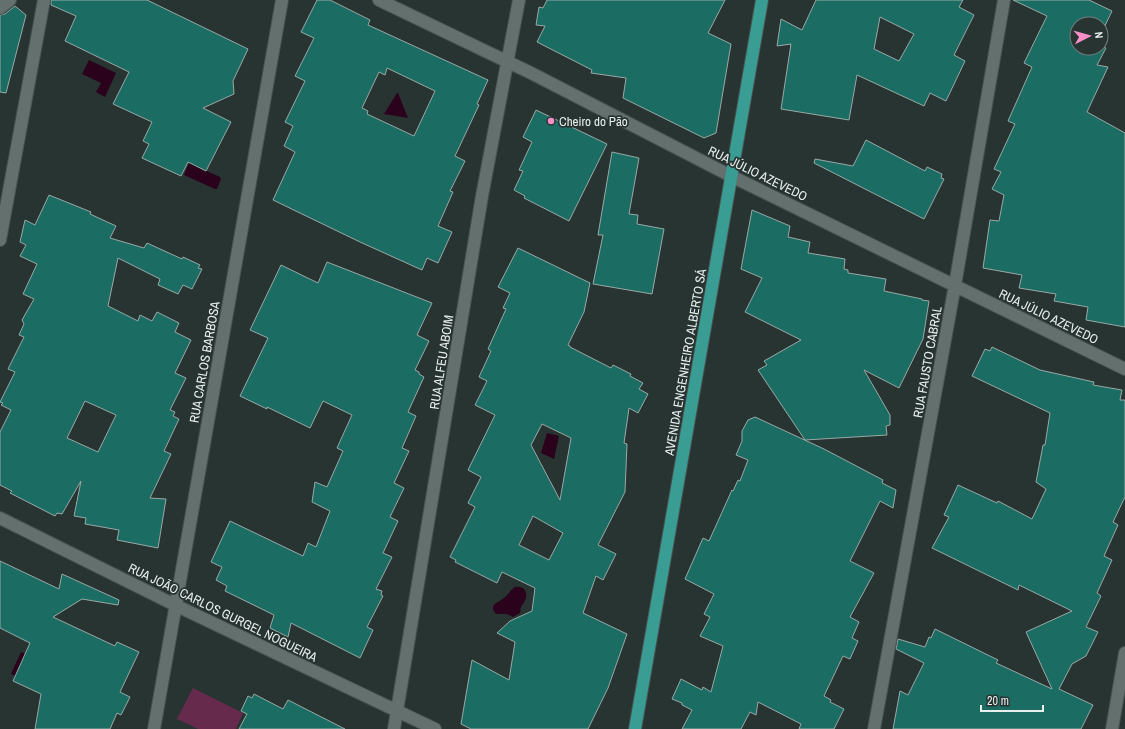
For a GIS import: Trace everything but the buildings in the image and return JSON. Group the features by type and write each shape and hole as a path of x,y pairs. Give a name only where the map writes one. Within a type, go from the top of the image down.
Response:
{"main road":[{"name":"AVENIDA ENGENHEIRO ALBERTO SÁ","path":"635,729 762,0"}],"street":[{"path":"0,8 10,0"},
{"path":"0,240 44,0"},
{"name":"RUA CARLOS BARBOSA","path":"154,729 282,0"},
{"name":"RUA JÚLIO AZEVEDO","path":"379,0 507,61 731,176 1125,369"},
{"name":"RUA ALFEU ABOIM","path":"394,729 482,196 518,0"},
{"name":"RUA FAUSTO CABRAL","path":"874,729 955,285 1004,0"},
{"name":"RUA JOÃO CARLOS GURGEL NOGUEIRA","path":"0,518 175,605 435,729"},
{"path":"1112,729 1125,654"}],"shaded area":[{"path":"89,60 116,73 105,97 96,92 101,83 82,74"},
{"path":"398,93 408,118 384,114"},
{"path":"189,163 220,177 221,179 217,189 184,175"},
{"path":"547,433 559,436 554,459 541,453"},
{"path":"515,587 522,588 526,593 526,598 521,607 520,613 513,617 507,614 496,614 493,608 494,605 508,595"},
{"path":"21,652 32,657 22,679 11,674"},
{"path":"193,688 243,713 236,729 198,729 177,719"}],"place":[{"name":"Cheiro do Pão","path":"551,121"}]}
